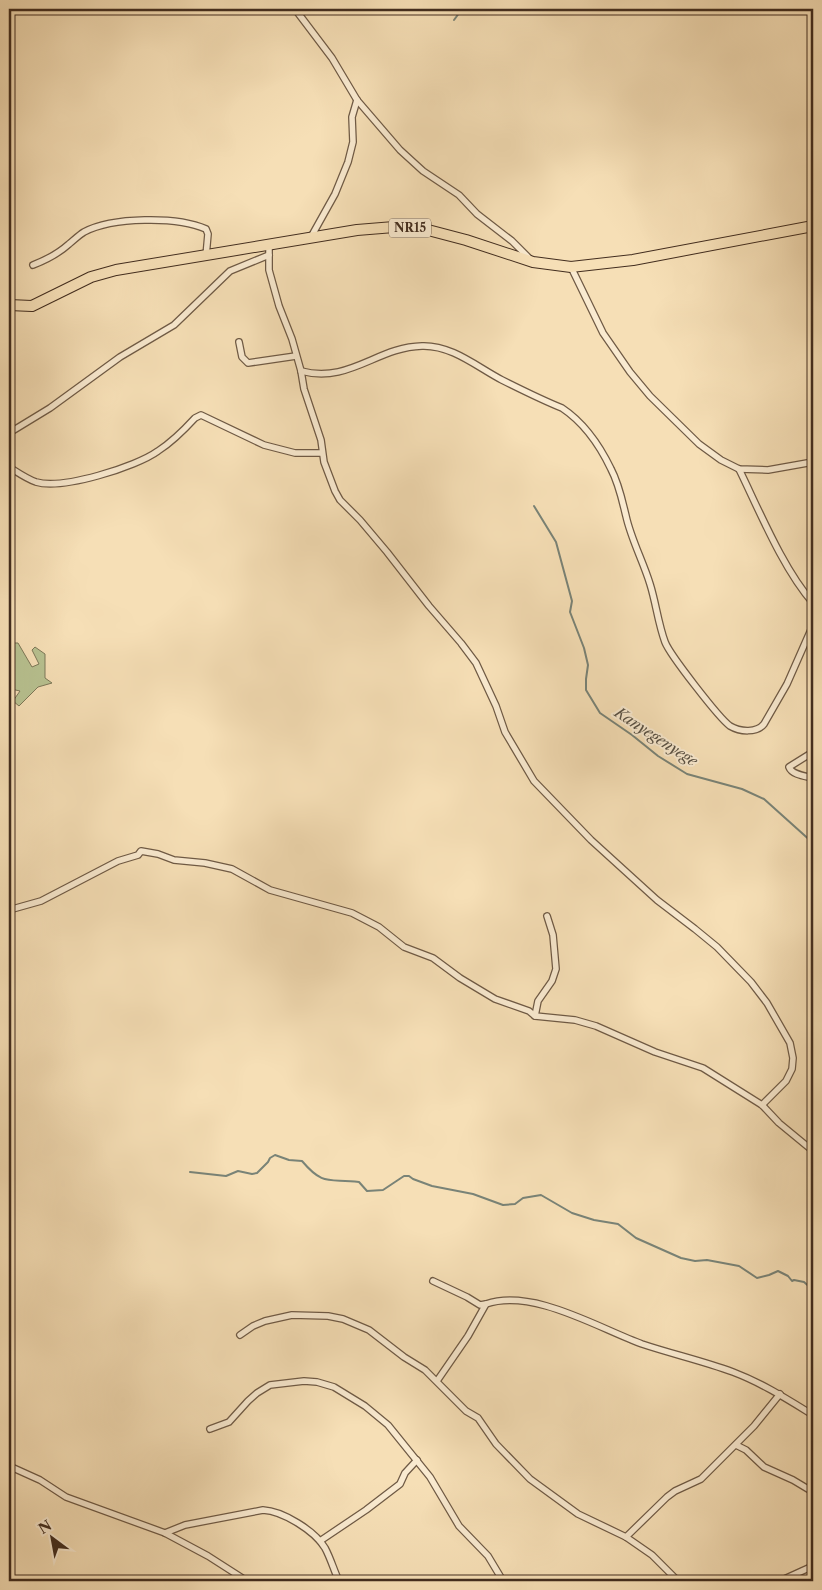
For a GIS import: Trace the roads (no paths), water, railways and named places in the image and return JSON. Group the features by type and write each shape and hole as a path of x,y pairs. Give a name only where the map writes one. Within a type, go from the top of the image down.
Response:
{"highway":[{"name":"NR15","path":"9,305 32,306 91,278 116,270 206,256 269,250 311,237 357,230 394,227 445,234 533,262 571,267 633,260 813,226"}],"street":[{"path":"295,9 332,58 357,100 411,162 459,195 533,262"},
{"path":"311,237 335,194 348,162 353,142 352,117 357,100"},
{"path":"33,265 48,259 84,232 96,227 145,220 175,221 206,229 208,234 206,256"},
{"path":"9,433 50,408 120,357 174,325 230,271 269,250 269,270 279,306 301,371 304,389 321,440 322,453 330,481 340,500 387,552 476,663 505,732 534,781 591,840 657,900 716,947 751,982 767,1003 790,1043 793,1058 792,1069 786,1081 762,1104"},
{"path":"571,267 603,333 641,386 692,439 721,460 739,469 768,470 813,462"},
{"path":"239,342 242,357 248,362 296,356"},
{"path":"301,371 320,374 333,373 355,368 382,354 414,346 431,346 441,348 474,363 502,380 562,408 570,414 599,447 615,478 668,647 722,718 736,729 758,730 764,724 787,684 813,625"},
{"path":"9,468 35,482 43,484 71,482 110,472 145,459 157,452 195,418 201,415 264,445 295,453 322,453"},
{"path":"739,469 796,580 813,603"},
{"path":"813,752 789,767 794,773 813,778"},
{"path":"9,910 41,901 118,861 138,855 141,850 174,860 214,864 232,869 270,890 324,904 370,921 404,947 433,958 495,1000 529,1011 535,1016 575,1020 596,1026 655,1052 703,1068 762,1104 779,1123 813,1151"},
{"path":"535,1016 538,1001 552,981 556,969 553,935 547,916"},
{"path":"433,1281 480,1305 504,1300 533,1302 641,1343 733,1372 780,1394 813,1415"},
{"path":"437,1381 468,1336 486,1304"},
{"path":"240,1335 253,1326 265,1321 292,1315 328,1316 343,1319 369,1330 404,1357 425,1370 466,1411 478,1418 496,1444 530,1479 578,1514 626,1537 652,1555 678,1581"},
{"path":"210,1429 229,1422 257,1392 270,1386 287,1382 317,1382 334,1387 374,1413 388,1425 430,1477 458,1526 488,1556 503,1581"},
{"path":"626,1537 660,1503 675,1491 701,1478 754,1426 780,1394"},
{"path":"736,1445 746,1450 764,1468 793,1480 813,1492"},
{"path":"320,1540 366,1510 395,1488 402,1480 405,1472 417,1460"},
{"path":"9,1466 29,1474 66,1497 165,1532 247,1581"},
{"path":"165,1532 185,1525 263,1510 272,1510 290,1518 320,1540 326,1549 339,1581"},
{"path":"780,1581 813,1566"}],"waterway":[{"path":"454,20 462,9"},
{"name":"Kanyegenyege","path":"534,506 556,542 572,601 570,612 584,648 588,665 586,690 600,713 658,756 687,774 742,789 764,799 813,843"},
{"path":"190,1172 226,1176 238,1171 252,1174 257,1173 275,1155 289,1160 302,1161 316,1175 327,1180 359,1182 367,1191 383,1190 404,1176 409,1176 432,1186 473,1194 503,1205 515,1204 523,1198 541,1195 572,1213 594,1220 618,1224 636,1238 681,1258 695,1261 707,1260 739,1266 757,1278 778,1271 788,1276 792,1281 804,1282 813,1290"}]}
